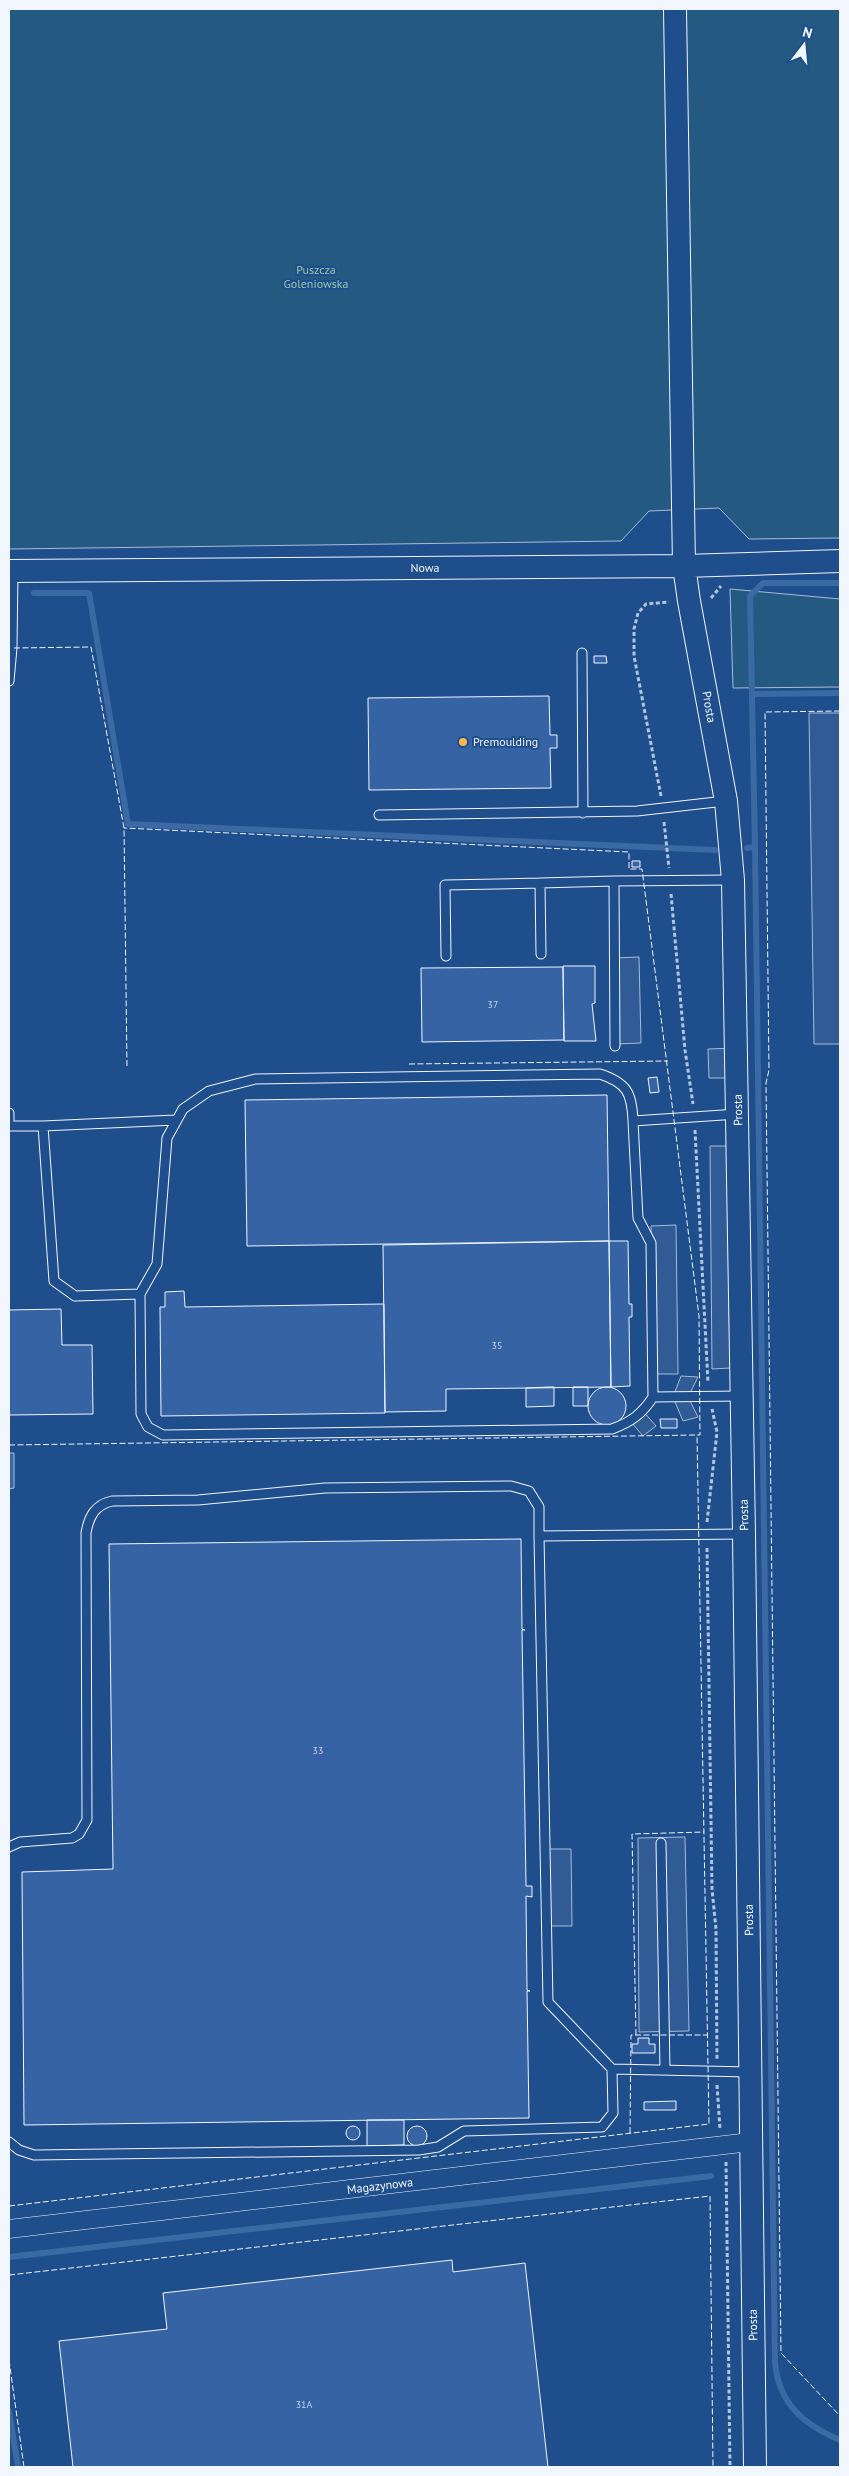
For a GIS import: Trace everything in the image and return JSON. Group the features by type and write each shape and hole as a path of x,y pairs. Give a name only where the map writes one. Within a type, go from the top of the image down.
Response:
{"street":[{"name":"Prosta","path":"675,9 684,566 688,601 726,801 733,880 744,1534 755,2467"},
{"name":"Nowa","path":"11,571 684,566 840,561"},
{"name":"Magazynowa","path":"9,2229 750,2142"}],"lane":[{"path":"9,681 12,648 11,571"},
{"path":"582,653 583,814"},
{"path":"379,815 583,814 637,811 726,801"},
{"path":"446,956 445,885 733,880"},
{"path":"614,881 615,1046"},
{"path":"540,882 541,954"},
{"path":"600,1074 614,1078 627,1089 632,1104 638,1218 651,1243 653,1397 645,1410 631,1422 612,1429 163,1435 148,1427 141,1414 140,1294 157,1264 167,1138 176,1120 183,1109 210,1091 255,1080 600,1074"},
{"path":"9,1113 9,1126 176,1120"},
{"path":"634,1121 738,1114"},
{"path":"43,1126 54,1281 75,1296 140,1294"},
{"path":"653,1397 742,1396"},
{"path":"9,1847 20,1842 72,1838 79,1834 87,1820 86,1533 89,1519 95,1509 112,1500 198,1500 325,1488 511,1486 530,1491 538,1507 548,2002 612,2069 613,2113 602,2127 464,2131 438,2147 419,2150 34,2155 19,2150 9,2142"},
{"path":"539,1536 744,1534"},
{"path":"661,1843 665,2070"},
{"path":"612,2069 750,2072"}],"green space":[{"name":"Puszcza Goleniowska","path":"9,9 840,9 840,538 749,539 719,508 649,511 621,541 9,549"},
{"path":"730,589 840,599 840,687 733,688"}],"shaded area":[{"path":"809,713 840,713 840,1044 814,1044"},
{"path":"639,957 641,1043 615,1044 614,958"},
{"path":"736,1048 737,1078 709,1078 708,1049"},
{"path":"710,1146 727,1146 730,1368 712,1369"},
{"path":"676,1225 678,1374 653,1374 651,1226"},
{"path":"681,1376 698,1377 688,1397 698,1417 683,1421 673,1397"},
{"path":"643,1411 656,1426 643,1436 631,1422"},
{"path":"9,1453 14,1453 14,1488 9,1489"},
{"path":"685,1837 689,2031 639,2032 638,1838"},
{"path":"545,1849 571,1849 572,1926 546,1926"}],"building":[{"path":"594,656 606,656 607,663 594,663"},
{"name":"Premoulding","path":"549,696 550,735 557,735 557,748 550,748 551,788 369,790 368,698"},
{"path":"632,861 640,861 640,867 632,867"},
{"path":"563,966 595,966 595,1003 592,1004 596,1041 564,1041"},
{"path":"563,967 564,1040 422,1042 421,968"},
{"path":"657,1077 659,1092 650,1093 648,1078"},
{"path":"607,1095 609,1241 247,1246 245,1100"},
{"path":"609,1241 611,1387 446,1389 446,1411 385,1412 383,1245"},
{"path":"609,1241 628,1241 629,1304 632,1304 632,1317 629,1317 630,1386 611,1387"},
{"path":"184,1291 185,1307 384,1304 385,1413 161,1416 160,1307 165,1307 165,1292"},
{"path":"61,1309 62,1345 92,1345 93,1414 9,1415 9,1310"},
{"path":"554,1387 554,1406 526,1407 526,1388"},
{"path":"573,1387 588,1387 588,1406 573,1406"},
{"path":"607,1387 620,1393 626,1406 620,1419 607,1425 594,1419 588,1406 594,1393"},
{"path":"660,1419 677,1419 677,1428 661,1428"},
{"path":"521,1539 522,1629 525,1630 522,1630 526,1886 532,1886 532,1897 526,1896 527,1990 530,1991 527,1991 529,2118 24,2125 22,1872 113,1869 109,1544"},
{"path":"638,2038 649,2038 649,2044 655,2044 655,2053 632,2053 632,2044 638,2044"},
{"path":"676,2101 676,2110 644,2110 644,2102"},
{"path":"367,2120 404,2120 404,2145 367,2146"},
{"path":"353,2126 358,2128 360,2133 358,2138 353,2140 348,2138 346,2133 348,2128"},
{"path":"417,2126 424,2129 427,2136 424,2143 417,2146 410,2143 407,2136 410,2129"},
{"path":"452,2260 453,2272 525,2263 548,2467 73,2467 59,2341 167,2329 163,2293"}],"waterway":[{"path":"747,848 755,847 750,596 763,583 840,583"},
{"path":"34,593 89,593 128,824 715,850"},
{"path":"754,694 840,693"},
{"path":"755,847 775,2363 777,2377 782,2390 796,2411 815,2427 840,2440"},
{"path":"9,2257 711,2176"},
{"path":"9,2411 18,2467"}],"fence":[{"path":"14,648 91,647 124,828 127,1067"},
{"path":"840,711 765,712 769,1070 766,1083 781,2353 840,2416"},
{"path":"9,2206 709,2124 697,1435 700,1435 699,1316 642,869 629,869 629,852 124,828"},
{"path":"409,1064 668,1061"},
{"path":"9,1445 697,1435"},
{"path":"636,2035 632,1834 704,1832"},
{"path":"630,2133 631,2035 707,2035"},
{"path":"9,2275 710,2196 713,2467"},
{"path":"9,2360 24,2467"}],"place":[{"name":"Premoulding","path":"463,742"}]}
